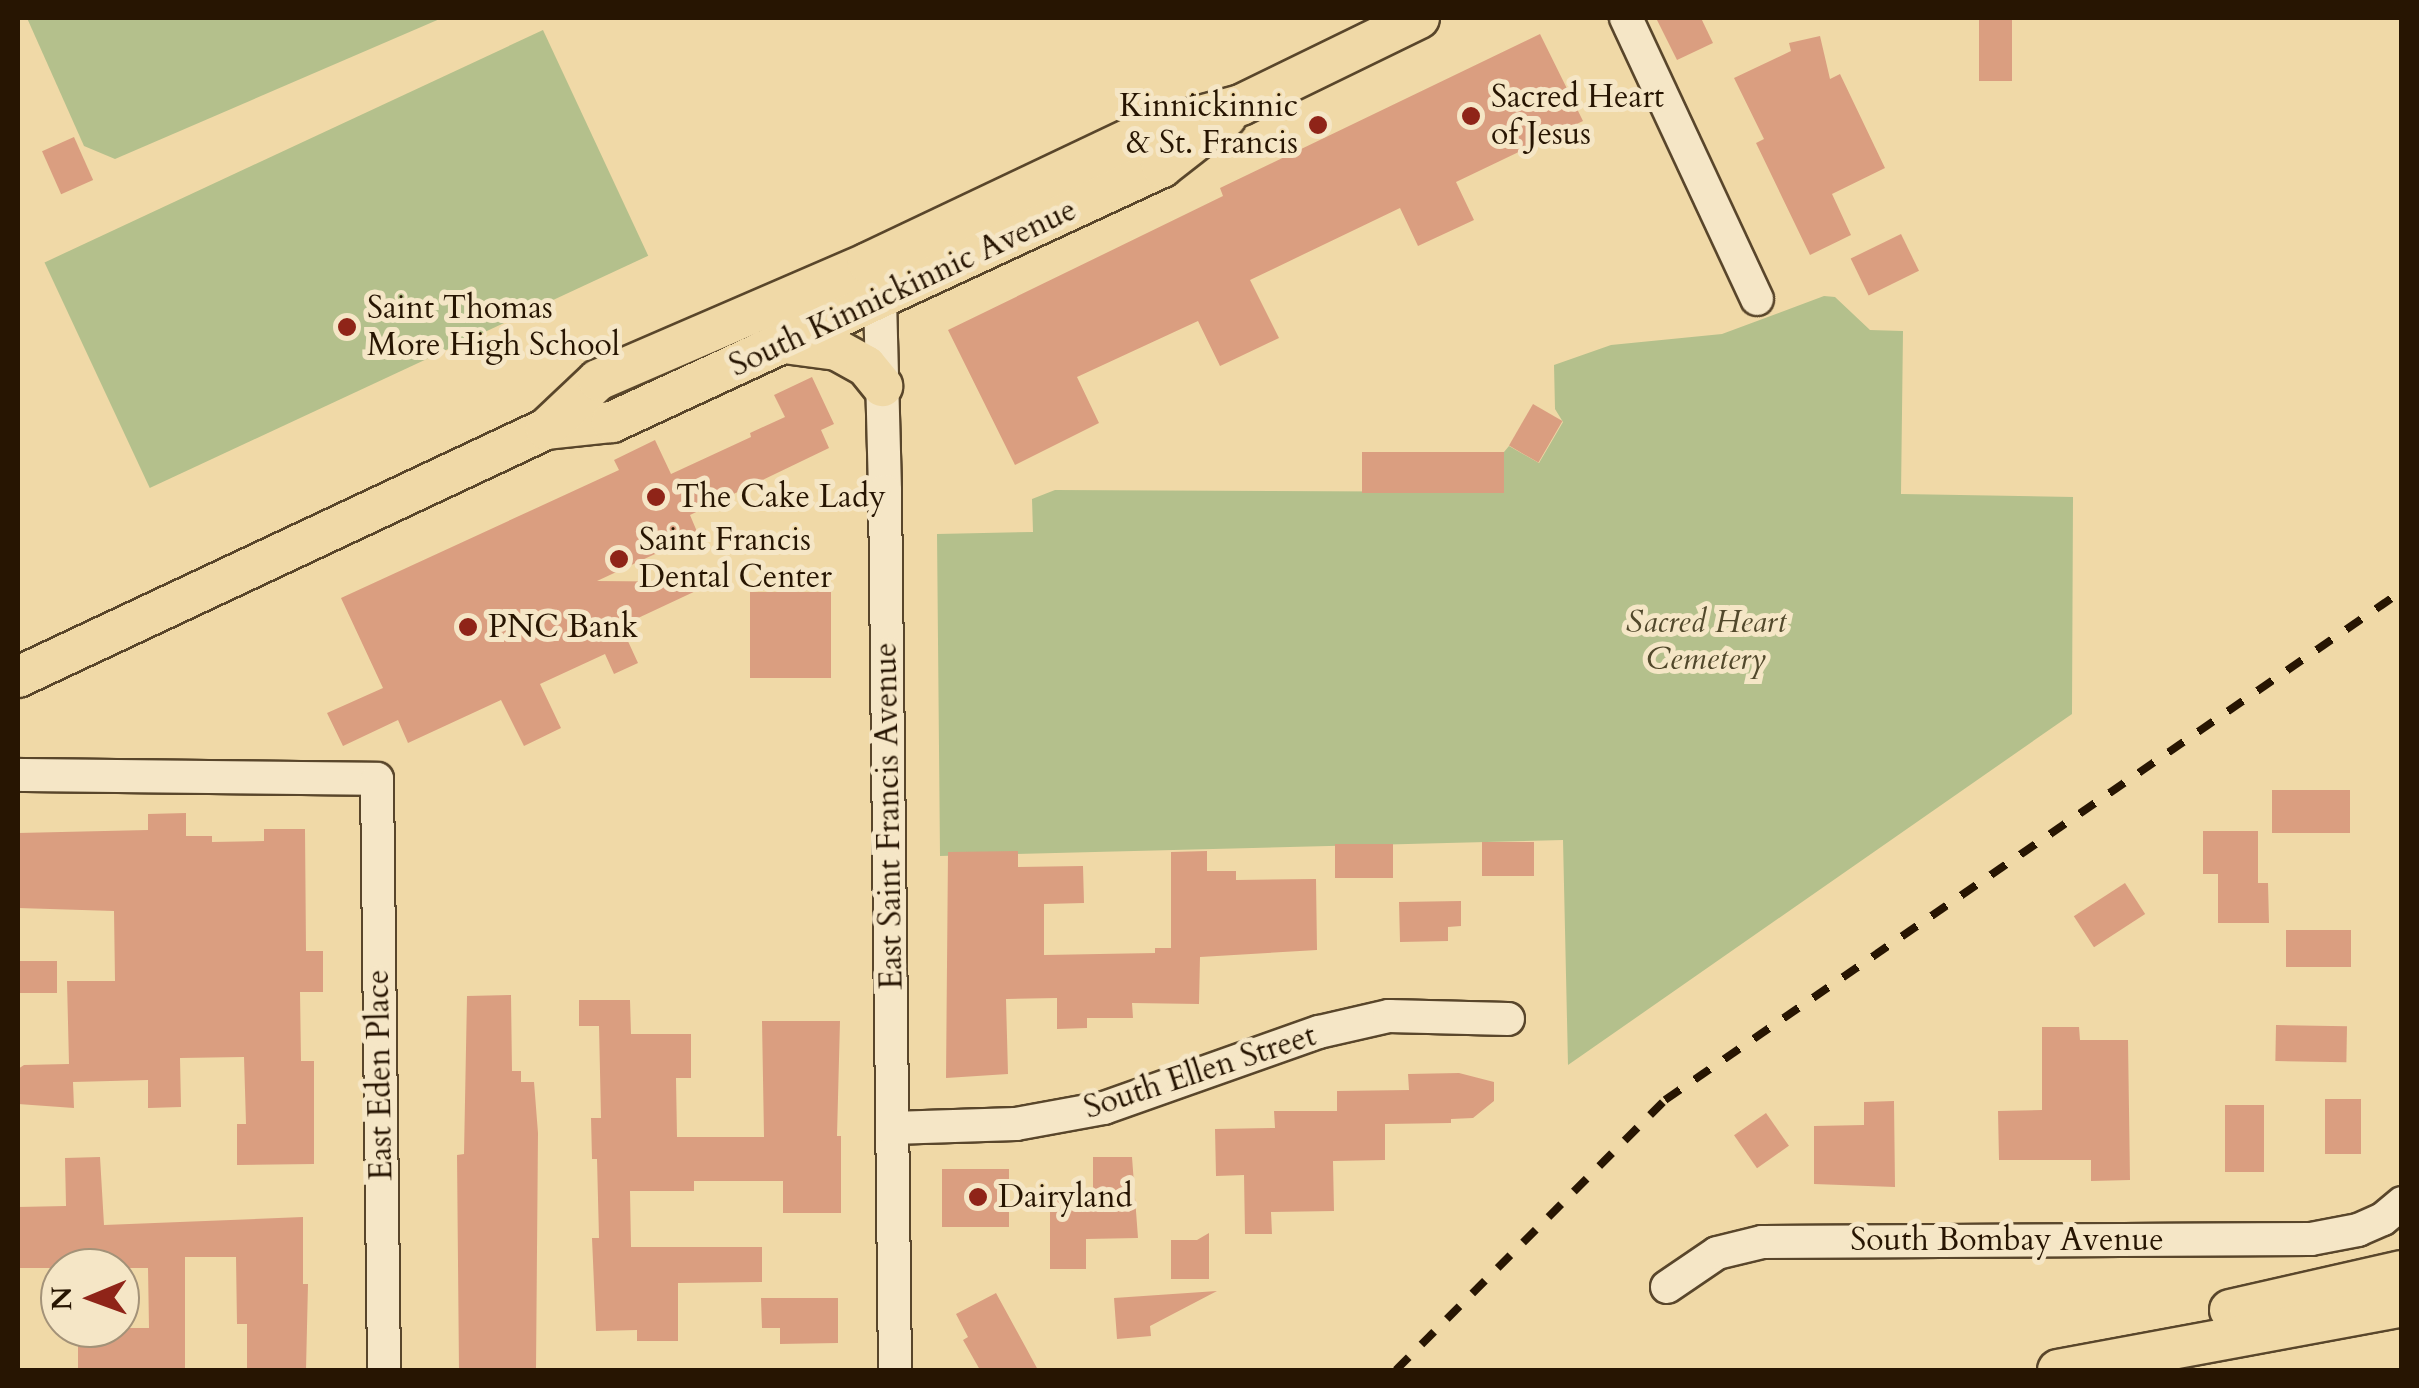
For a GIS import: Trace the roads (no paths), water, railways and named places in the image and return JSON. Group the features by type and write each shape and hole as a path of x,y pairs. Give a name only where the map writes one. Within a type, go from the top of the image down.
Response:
{"main road":[{"name":"South Kinnickinnic Avenue","path":"546,429 612,422 784,343 874,281 1148,130 1241,105 1420,18"},
{"name":"South Kinnickinnic Avenue","path":"18,677 546,429 598,380 874,281"},
{"path":"784,343 837,350 866,366 882,386"},
{"path":"2105,1361 2238,1307 2402,1271"},
{"path":"2058,1370 2402,1306"}],"street":[{"path":"1626,18 1757,299"},
{"name":"East Saint Francis Avenue","path":"874,281 882,386 895,1370"},
{"name":"East Eden Place","path":"18,775 377,779 384,1370"},
{"name":"South Ellen Street","path":"892,1128 1016,1124 1104,1108 1319,1032 1389,1016 1508,1020"},
{"name":"South Bombay Avenue","path":"1667,1287 1717,1253 1762,1242 2311,1238 2358,1230 2402,1204"}],"railway":[{"path":"1396,1370 1665,1100 2402,591"}],"place":[{"name":"Sacred Heart of Jesus","path":"1471,116"},
{"name":"Kinnickinnic & St. Francis","path":"1318,125"},
{"name":"Saint Thomas More High School","path":"347,327"},
{"name":"The Cake Lady","path":"656,497"},
{"name":"Saint Francis Dental Center","path":"619,559"},
{"name":"PNC Bank","path":"468,627"},
{"name":"Dairyland","path":"978,1197"}],"park label":[{"name":"Sacred Heart Cemetery","path":"1706,642"}]}
